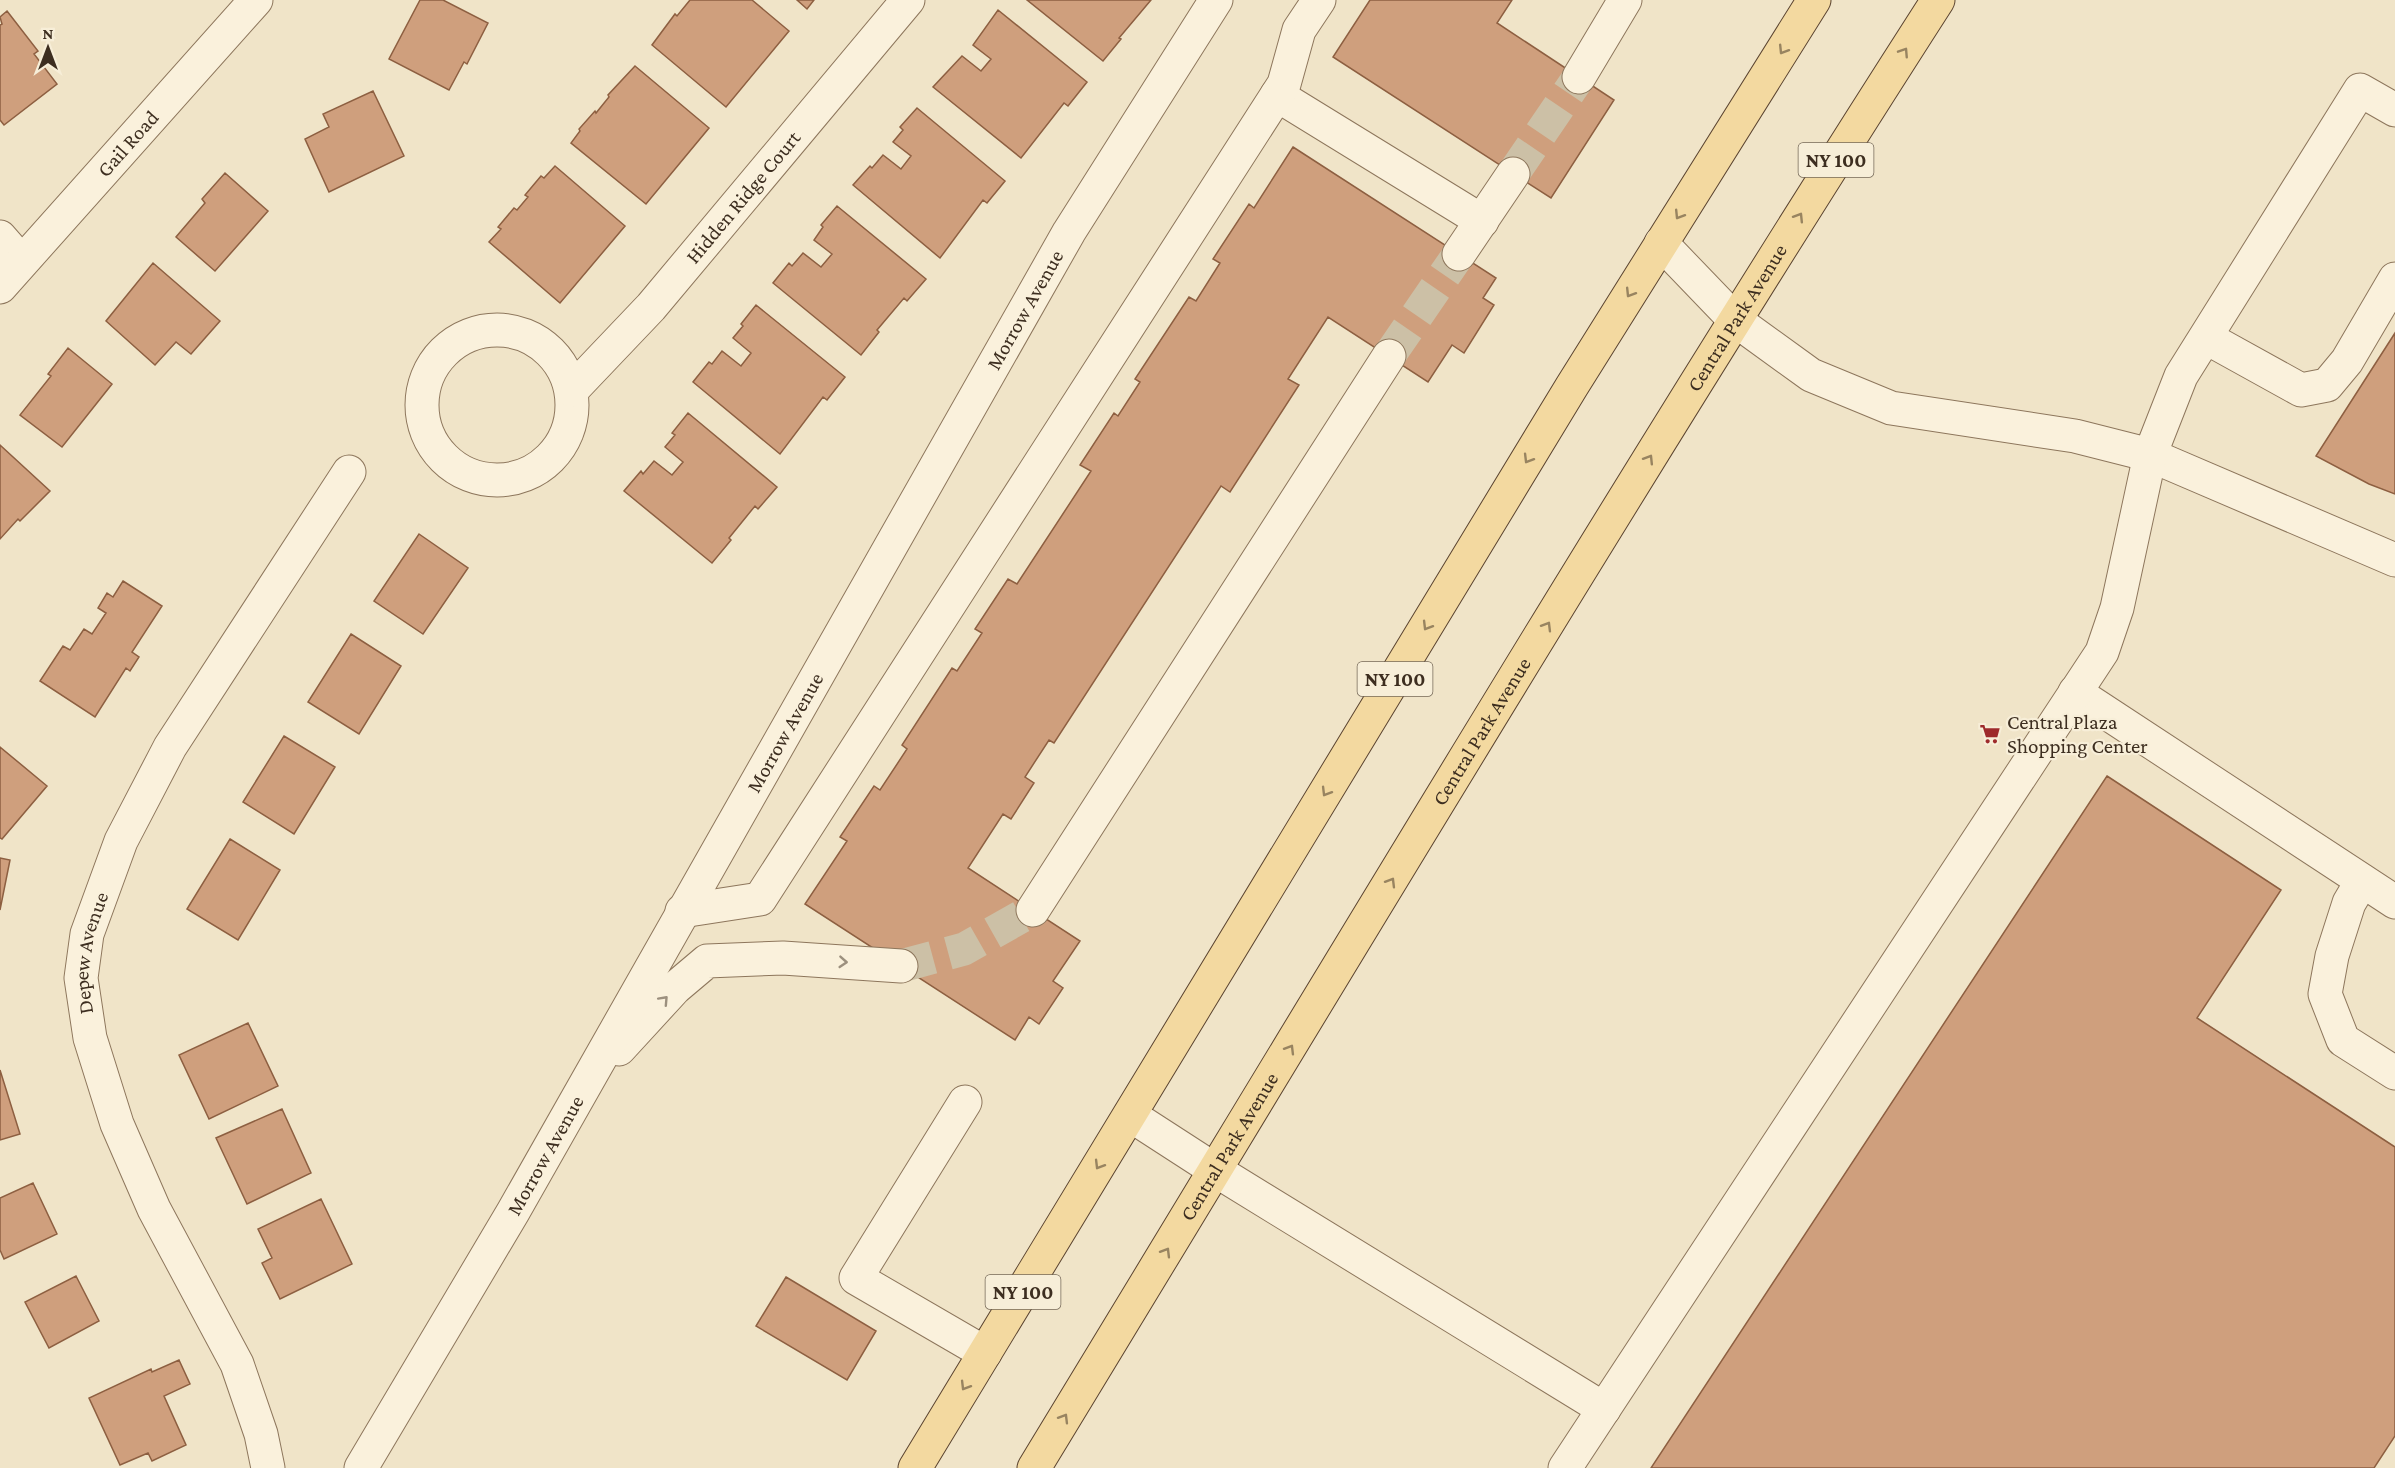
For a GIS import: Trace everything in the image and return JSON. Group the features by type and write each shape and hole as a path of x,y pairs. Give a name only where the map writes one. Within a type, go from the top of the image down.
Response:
{"main road":[{"name":"NY 100","path":"915,1468 1560,406 1814,0"},
{"name":"Central Park Avenue","path":"1034,1468 1735,320 1938,0"}],"street":[{"name":"Gail Road","path":"0,287 256,0"},
{"name":"Hidden Ridge Court","path":"572,390 651,307 908,0"},
{"name":"Morrow Avenue","path":"361,1468 513,1212 1069,232 1216,0"},
{"path":"682,911 760,899 1284,84 1299,30 1319,0"},
{"path":"1579,77 1625,0"},
{"path":"1565,1468 2102,652 2117,608 2150,455 2181,376 2207,338 2360,90 2395,110"},
{"path":"1277,95 1482,222"},
{"path":"1459,254 1513,174"},
{"path":"0,237 21,261"},
{"path":"1661,243 1735,320 1811,375 1891,408 2075,436 2150,455 2395,560"},
{"path":"2207,338 2301,390 2327,385 2347,361 2395,279"},
{"path":"512,331 539,342 560,363 572,390 572,420 561,447 540,468 512,479 483,479 455,468 434,447 423,420 423,391 434,363 455,342 482,332 512,331"},
{"path":"1033,910 1389,356"},
{"name":"Depew Avenue","path":"268,1468 261,1434 237,1364 154,1209 117,1124 90,1038 81,978 87,934 121,841 170,747 349,472"},
{"path":"2075,692 2395,902"},
{"path":"2362,881 2349,903 2332,956 2325,994 2343,1040 2395,1073"},
{"path":"581,1090 675,988 707,961 783,958 901,966"},
{"path":"964,1101 856,1278 985,1353"},
{"path":"1130,1115 1215,1170 1604,1409"}],"building":[{"path":"420,0 443,0 488,23 467,64 464,62 449,90 389,59"},
{"path":"690,0 752,0 789,31 726,107 652,45 675,14 677,16"},
{"path":"797,0 814,0 807,9"},
{"path":"1027,0 1151,0 1103,61"},
{"path":"1370,0 1512,0 1497,23 1614,100 1551,198 1333,57"},
{"path":"998,10 1087,82 1068,106 1064,103 1021,158 933,87 962,56 981,71 991,59 973,45"},
{"path":"7,11 38,51 34,54 57,84 4,125 0,120 0,25 2,24 0,17"},
{"path":"635,66 709,128 646,204 571,143 580,131 579,129 595,111 596,113 609,97 608,95"},
{"path":"373,91 404,156 329,192 305,139 329,127 323,114"},
{"path":"917,108 1005,181 987,203 983,200 940,258 853,185 883,155 901,169 911,156 893,142 903,130 900,127"},
{"path":"1293,147 1496,278 1483,298 1494,305 1464,353 1452,345 1428,382 1328,317 1288,379 1299,385 1230,492 1221,486 1054,743 1049,740 1025,777 1034,783 1011,819 1003,814 968,868 1080,941 1053,981 1063,988 1039,1024 1029,1017 1015,1040 805,904 847,841 840,837 874,786 880,790 907,749 902,745 952,668 957,671 982,633 975,629 1008,579 1017,584 1091,471 1080,465 1114,413 1118,416 1140,382 1135,379 1189,297 1196,301 1220,263 1213,259 1249,204 1254,208"},
{"path":"555,166 625,226 560,303 489,242 501,229 498,227 514,208 517,210 528,197 525,195 541,176 544,178"},
{"path":"225,173 268,211 215,271 176,237 205,203 202,199"},
{"path":"837,206 926,279 907,301 904,298 877,330 879,332 861,355 773,283 789,263 792,266 803,253 821,267 832,254 814,240 823,227 821,225"},
{"path":"153,263 220,321 191,354 176,342 155,365 106,321"},
{"path":"756,305 845,377 827,400 823,397 780,454 693,382 709,362 712,364 722,351 741,366 751,353 733,338"},
{"path":"2395,333 2395,494 2369,484 2316,456"},
{"path":"68,348 112,384 62,447 20,415 51,376 48,374"},
{"path":"688,413 777,487 758,509 755,506 712,563 624,491 641,471 643,474 654,461 672,475 683,462 665,447 675,435 672,433"},
{"path":"0,445 50,491 20,521 18,519 0,539"},
{"path":"419,534 468,568 423,634 374,601"},
{"path":"123,581 162,606 132,652 139,657 130,671 126,668 95,717 40,681 63,646 70,650 84,629 92,634 106,613 98,608 107,593 113,597"},
{"path":"351,634 401,666 359,734 308,702"},
{"path":"284,736 335,767 294,834 243,802"},
{"path":"0,747 47,786 2,839 0,838"},
{"path":"2107,776 2281,890 2197,1018 2395,1147 2395,1436 2374,1468 1651,1468"},
{"path":"230,839 280,870 238,940 187,909"},
{"path":"0,858 10,860 0,910"},
{"path":"248,1023 278,1086 209,1119 179,1055"},
{"path":"0,1070 20,1134 0,1140"},
{"path":"282,1109 311,1173 247,1204 216,1138"},
{"path":"33,1183 57,1234 4,1259 0,1250 0,1198"},
{"path":"321,1199 352,1264 280,1299 262,1263 272,1258 258,1229"},
{"path":"76,1276 99,1321 49,1348 25,1302"},
{"path":"786,1277 876,1331 847,1380 756,1326"},
{"path":"179,1360 190,1384 164,1396 186,1445 152,1461 148,1453 120,1465 89,1398 151,1369 152,1372"}],"tunnel":[{"path":"1513,174 1579,77"},
{"path":"1389,356 1459,254"},
{"path":"901,966 964,949 1033,910"}],"place":[{"name":"Central Plaza Shopping Center","path":"1990,734"}]}
